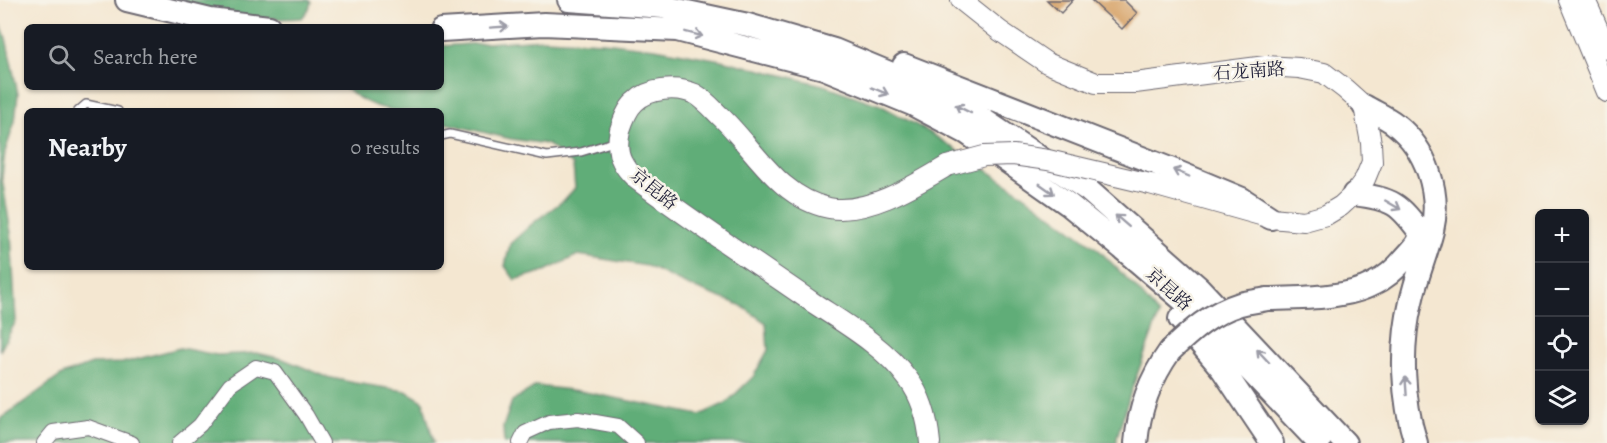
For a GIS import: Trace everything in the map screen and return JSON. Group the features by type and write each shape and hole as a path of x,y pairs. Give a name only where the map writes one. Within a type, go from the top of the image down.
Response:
{"highway":[{"path":"127,0 210,21 240,24"},
{"name":"京昆路","path":"569,0 664,7 748,25 834,50 906,80 982,119 1088,190 1199,288 1345,443"},
{"path":"748,25 777,22 837,40 1181,173 1242,199 1270,218"},
{"name":"京昆路","path":"444,30 544,24 677,30 824,68 912,104 967,133 1068,204 1122,248 1184,301 1319,443"},
{"path":"1136,443 1147,393 1155,375 1174,355 1188,333 1210,316 1240,304 1268,305 1347,293 1372,285 1391,274 1418,243 1432,231 1433,186 1428,167 1418,149 1396,124 1364,106"},
{"path":"1354,194 1376,197 1393,203 1406,213 1424,240 1411,303 1404,361 1406,392 1416,443"},
{"path":"1122,248 1223,370 1272,443"},
{"path":"1147,443 1151,412 1174,355"}],"main road":[{"name":"石龙南路","path":"961,0 1000,31 1047,63 1096,83 1135,83 1266,66 1299,68 1324,73 1364,106"},
{"path":"1569,0 1607,92"},
{"path":"1585,0 1607,49"},
{"path":"618,141 623,120 635,102 654,91 676,89 696,95 730,124 765,167 785,187 807,200 830,208 876,203 947,166 984,156 1013,155 1048,160 1150,184 1270,218 1304,220 1326,215 1341,206 1365,179 1372,162 1364,106"},
{"name":"京昆路","path":"618,141 621,160 636,179 860,334 886,355 909,380 918,395 929,428 930,443"}],"street":[{"path":"179,443 200,425 230,385 256,367 275,372 306,415 322,443"},
{"path":"520,443 525,433 549,422 578,419 618,426 637,443"},
{"path":"44,443 53,432 88,428 132,443"}],"lane":[{"path":"81,108 86,104 104,108"},
{"path":"444,135 450,134 547,156 581,152 618,141"}],"green space":[{"path":"156,0 308,0 311,2 302,18 284,19 229,14"},
{"path":"0,23 6,38 18,94 15,121 5,152 2,178 11,233 16,321 0,351"},
{"path":"544,39 655,48 721,60 823,85 880,105 929,132 1017,190 1099,250 1159,315 1130,394 1117,443 504,443 503,427 512,401 536,386 580,391 700,415 726,403 753,377 768,350 766,323 740,305 687,285 647,266 578,255 545,271 515,280 505,266 510,244 564,200 575,188 573,165 547,144 511,139 444,123 444,108 382,108 367,103 348,90 444,90 444,46"},
{"path":"180,348 217,355 257,353 283,359 327,377 406,391 423,401 434,443 0,443 0,419 62,375 92,364 122,363"}],"building":[{"path":"1047,0 1073,0 1061,13"},
{"path":"1091,0 1124,0 1137,13 1122,29"}]}
